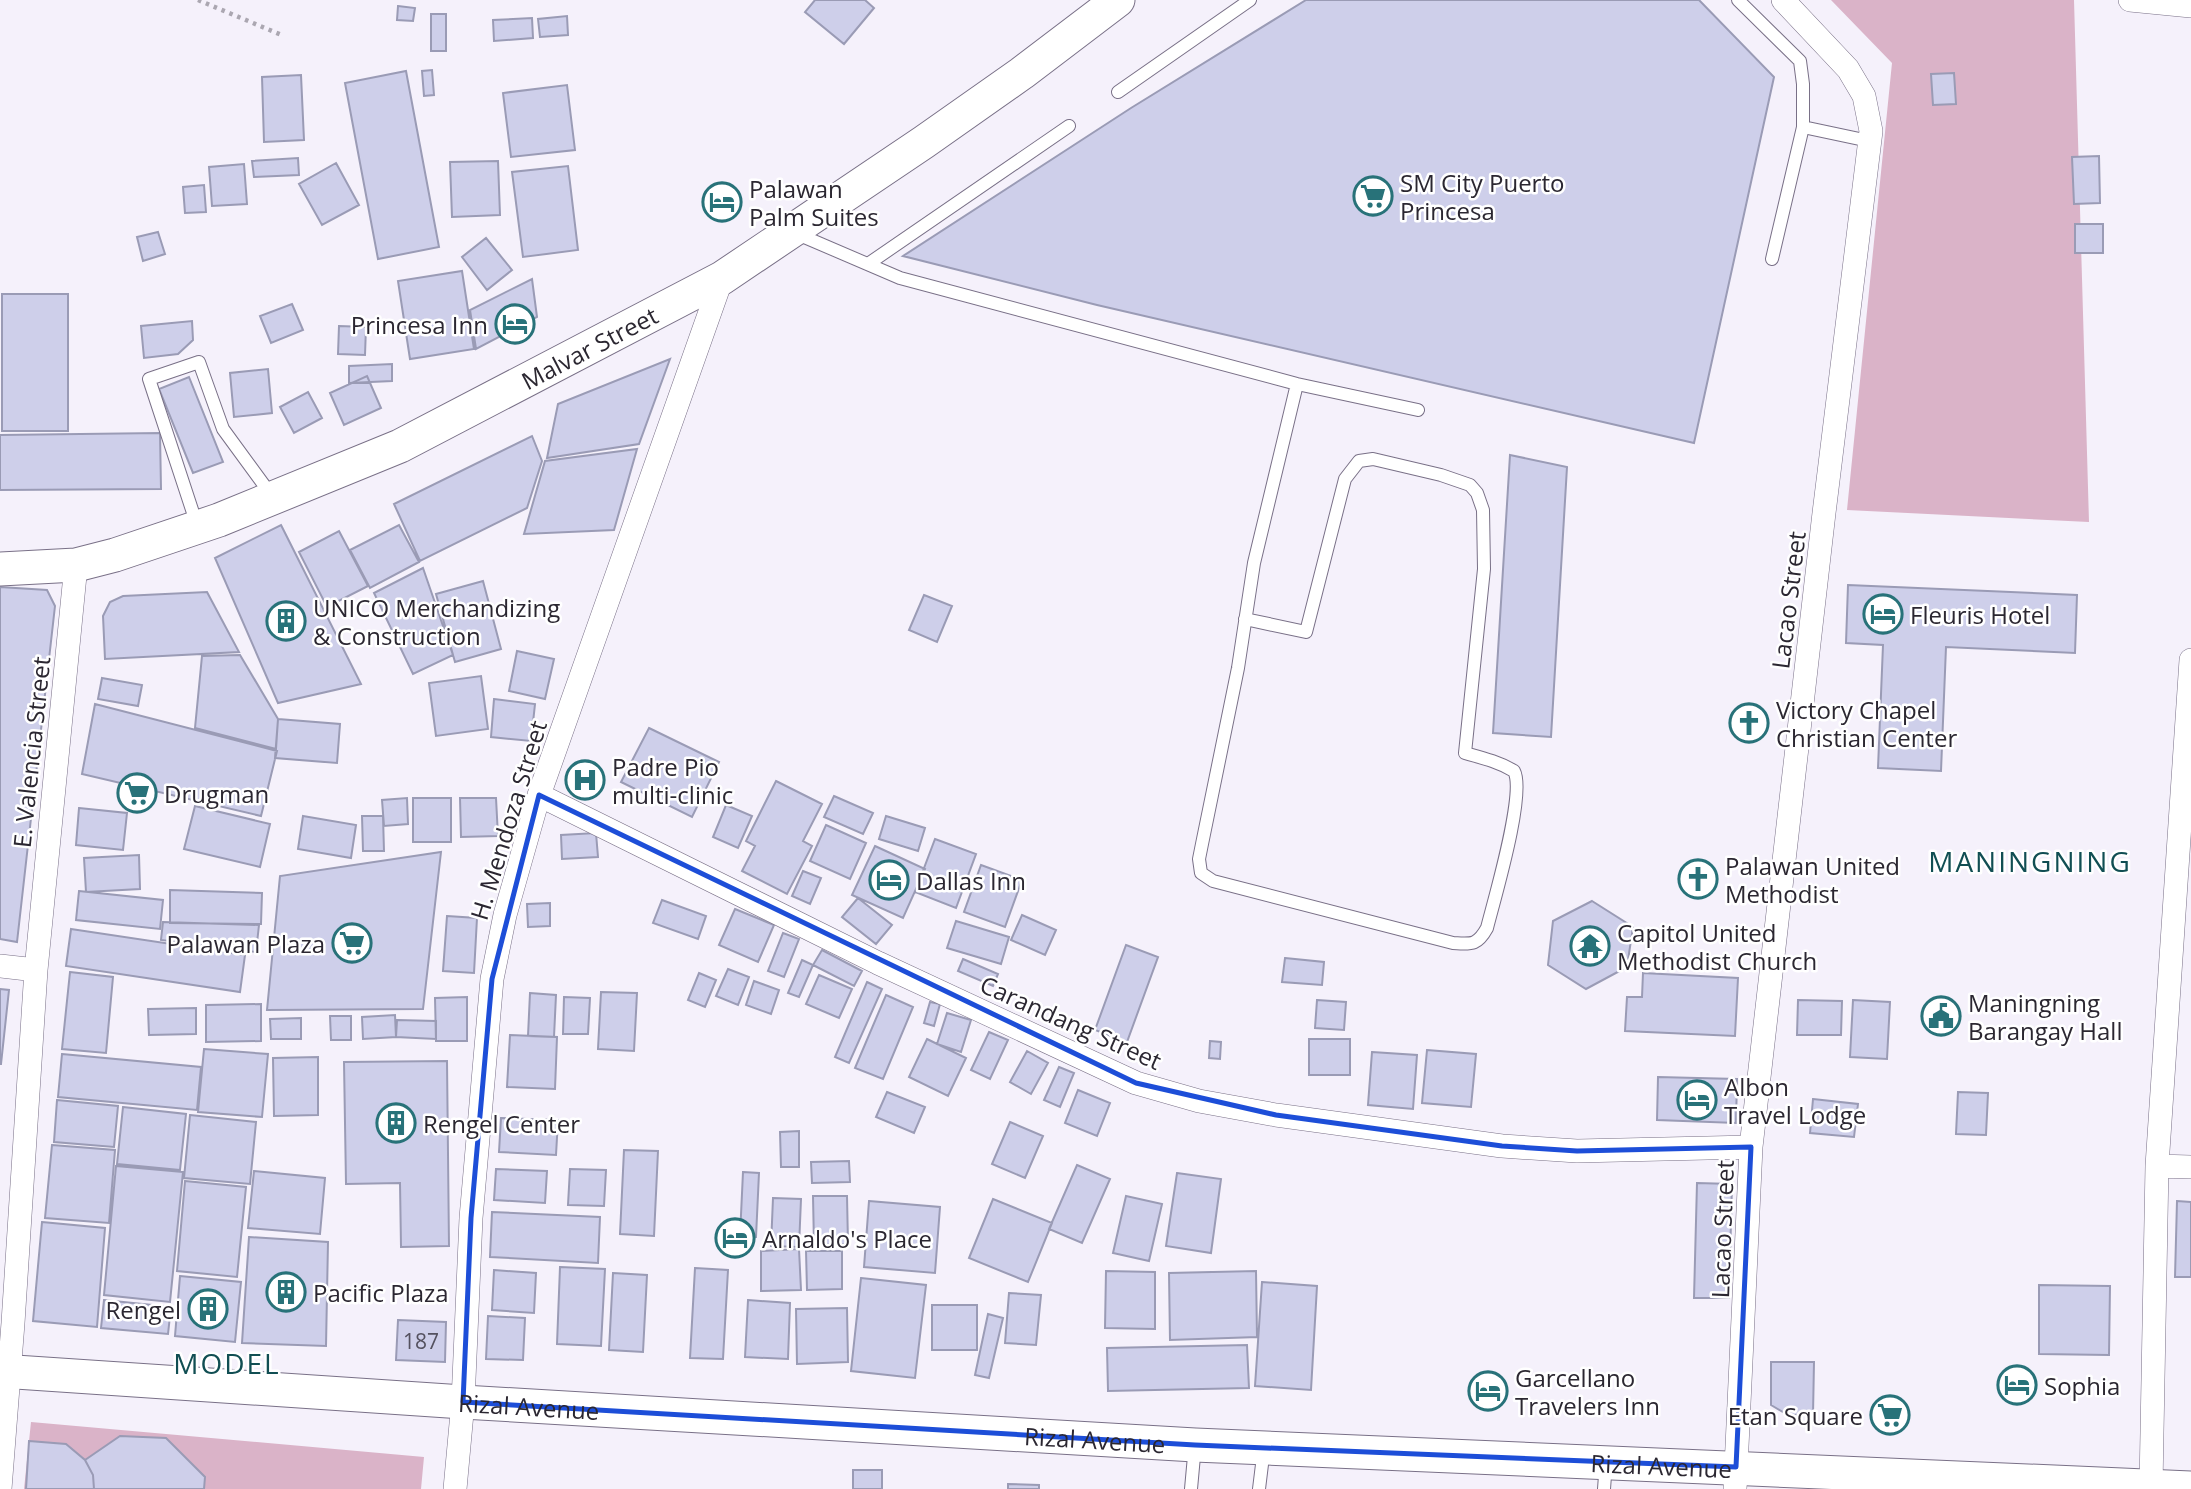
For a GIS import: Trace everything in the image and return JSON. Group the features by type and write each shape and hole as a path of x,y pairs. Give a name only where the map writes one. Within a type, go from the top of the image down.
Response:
{"main road":[{"name":"Malvar Street","path":"0,569 76,565 115,555 198,528 400,446 722,278 935,135 1118,0"},
{"name":"Rizal Avenue","path":"5,1372 463,1402 1264,1448 1605,1476 2191,1488"}],"street":[{"name":"Lacao Street","path":"1736,1478 1751,1147 1871,131 1864,96 1839,59 1783,0"},
{"path":"2130,0 2191,6"},
{"name":"H. Mendoza Street","path":"455,1489 463,1402 471,1218 492,979 508,904 539,795 722,278"},
{"name":"E. Valencia Street","path":"0,1489 5,1372 36,970 76,565"},
{"path":"2151,1486 2157,1166 2191,660"},
{"name":"Carandang Street","path":"539,795 878,963 1136,1083 1199,1101 1276,1115 1502,1146 1577,1151 1751,1147"},
{"path":"0,966 36,970"},
{"path":"2157,1166 2191,1167"}],"lane":[{"path":"1118,92 1232,5 1250,0"},
{"path":"1738,0 1800,61 1803,128 1772,259"},
{"path":"868,264 1069,126"},
{"path":"1803,128 1869,141"},
{"path":"791,232 900,278 1297,384 1418,410"},
{"path":"198,528 149,379 200,362 223,429 274,498"},
{"path":"1245,619 1306,632 1345,479 1359,461 1373,459 1441,475 1470,485 1477,493 1483,510 1484,569 1465,753 1508,767 1514,771 1517,780 1509,837 1487,928 1482,938 1473,944 1453,943 1213,881 1201,873 1199,859 1238,668 1245,619 1254,563 1297,384"},
{"path":"1191,1489 1195,1445"},
{"path":"1259,1489 1264,1448"}],"path":[{"path":"198,0 284,36"}],"highlighted area":[{"path":"539,795 1136,1083 1276,1115 1502,1146 1577,1151 1751,1147 1736,1467 1195,1445 463,1402 471,1218 492,979"}],"shaded area":[{"path":"1831,0 2074,0 2089,522 1847,510 1892,63"},
{"path":"31,1422 424,1457 421,1489 24,1489"}],"building":[{"path":"815,0 865,0 874,8 844,44 805,12"},
{"name":"SM City Puerto Princesa","path":"1306,0 1699,0 1774,77 1694,443 1097,305 903,256 1131,108"},
{"path":"398,6 415,8 413,21 397,20"},
{"path":"431,14 446,14 446,51 431,51"},
{"path":"567,16 568,35 540,37 538,19"},
{"path":"532,18 533,38 494,41 493,20"},
{"path":"432,70 434,95 424,96 422,71"},
{"path":"406,71 439,247 378,259 345,83"},
{"path":"1954,73 1956,104 1933,105 1931,74"},
{"path":"301,75 304,140 264,142 262,77"},
{"path":"567,85 575,150 511,157 503,93"},
{"path":"2099,156 2100,203 2074,204 2072,157"},
{"path":"298,158 299,175 254,177 252,161"},
{"path":"498,161 500,215 452,217 450,162"},
{"path":"336,163 359,205 322,225 299,184"},
{"path":"244,164 247,204 212,206 209,167"},
{"path":"568,166 578,250 523,257 512,172"},
{"path":"204,185 206,212 185,213 183,187"},
{"path":"2075,224 2103,224 2103,253 2075,253"},
{"path":"158,232 165,254 143,261 137,237"},
{"path":"486,238 512,270 487,290 462,257"},
{"path":"462,271 474,349 410,359 398,281"},
{"path":"532,279 537,317 476,349 470,310"},
{"path":"2,294 68,294 68,431 2,431"},
{"path":"292,304 303,330 271,343 260,316"},
{"path":"192,321 193,340 178,354 144,358 141,326"},
{"path":"339,326 366,327 365,355 338,354"},
{"path":"670,359 639,444 547,458 558,404"},
{"path":"392,364 392,381 349,383 349,366"},
{"path":"268,369 272,413 234,417 230,373"},
{"path":"367,376 381,408 344,425 330,393"},
{"path":"189,377 223,462 193,473 159,389"},
{"path":"308,392 322,418 294,433 280,407"},
{"path":"160,433 161,489 0,490 0,435"},
{"path":"532,436 542,461 527,508 420,561 394,504"},
{"path":"637,449 614,530 524,534 545,461"},
{"path":"1510,455 1567,467 1551,737 1493,733"},
{"name":"UNICO Merchandizing & Construction","path":"281,525 361,684 278,703 215,558"},
{"path":"399,525 419,562 370,588 350,550"},
{"path":"339,531 368,586 327,607 299,552"},
{"path":"423,568 453,655 413,674 374,593"},
{"path":"483,581 501,649 455,662 436,594"},
{"path":"1848,585 2077,595 2075,653 1946,647 1941,771 1878,768 1883,645 1846,643"},
{"path":"0,587 47,590 55,606 17,942 0,939"},
{"path":"207,592 239,652 105,659 103,616 110,602 123,596"},
{"path":"924,595 952,606 937,642 909,630"},
{"path":"517,651 554,659 545,699 509,691"},
{"path":"240,655 278,719 276,749 195,728 202,656"},
{"path":"481,676 488,729 436,736 429,683"},
{"path":"102,678 142,685 138,706 98,699"},
{"path":"494,699 535,704 531,741 491,737"},
{"path":"95,704 277,751 261,816 82,774"},
{"path":"278,719 340,724 337,763 275,758"},
{"path":"649,728 719,762 692,817 621,782"},
{"path":"776,781 822,804 803,841 812,846 787,894 742,871 755,846 746,841"},
{"path":"834,796 873,813 863,834 824,817"},
{"path":"407,798 408,824 384,826 382,800"},
{"path":"413,798 451,798 451,842 413,842"},
{"path":"460,798 496,798 498,836 461,837"},
{"path":"726,805 752,816 738,848 713,837"},
{"path":"195,806 270,824 260,867 184,849"},
{"path":"79,808 127,813 123,850 76,845"},
{"path":"303,816 356,825 351,858 298,849"},
{"path":"362,816 383,816 384,851 363,851"},
{"path":"886,816 925,828 918,851 879,839"},
{"path":"826,825 866,843 850,879 810,861"},
{"path":"596,833 598,857 562,859 561,835"},
{"path":"935,839 976,854 956,908 915,892"},
{"name":"Dallas Inn","path":"875,846 925,869 903,918 852,895"},
{"name":"Palawan Plaza","path":"441,852 423,1009 267,1010 280,876"},
{"path":"139,855 140,889 86,892 84,858"},
{"path":"981,865 1022,880 1005,927 964,912"},
{"path":"803,871 821,878 810,904 792,896"},
{"path":"170,890 262,893 261,924 170,923"},
{"path":"79,891 163,900 160,929 76,920"},
{"path":"858,898 892,925 876,944 842,917"},
{"path":"662,900 706,916 698,939 653,923"},
{"name":"Capitol United Methodist Church","path":"1592,901 1633,927 1627,967 1586,989 1548,965 1553,921"},
{"path":"550,903 550,926 528,927 527,904"},
{"path":"735,909 774,925 758,962 719,945"},
{"path":"1022,915 1056,930 1045,955 1011,940"},
{"path":"447,916 477,918 474,973 443,971"},
{"path":"956,921 1009,937 1001,964 947,948"},
{"path":"163,922 259,925 256,952 161,940"},
{"path":"71,929 245,955 240,992 66,966"},
{"path":"783,933 799,939 784,977 768,971"},
{"path":"1126,945 1158,957 1127,1042 1095,1030"},
{"path":"822,950 862,971 854,986 813,965"},
{"path":"1285,958 1324,962 1322,985 1282,982"},
{"path":"963,959 998,974 993,986 958,971"},
{"path":"802,960 813,965 799,997 788,993"},
{"path":"728,969 749,977 738,1005 716,996"},
{"path":"70,972 113,977 106,1053 62,1049"},
{"path":"699,973 716,980 705,1007 688,1000"},
{"path":"1643,973 1738,978 1735,1036 1625,1031 1627,997 1642,997"},
{"path":"819,975 852,989 839,1018 806,1004"},
{"path":"754,981 779,990 771,1014 746,1005"},
{"path":"867,982 882,989 849,1063 835,1057"},
{"path":"0,989 9,990 1,1064 0,1064"},
{"path":"601,992 637,993 634,1051 598,1049"},
{"path":"530,993 556,995 554,1037 528,1036"},
{"path":"886,995 913,1007 883,1079 855,1068"},
{"path":"467,997 467,1041 436,1041 435,998"},
{"path":"564,997 590,998 588,1034 563,1034"},
{"path":"1317,1000 1346,1002 1344,1030 1315,1028"},
{"path":"1798,1000 1842,1001 1841,1035 1797,1035"},
{"path":"1853,1000 1890,1002 1887,1059 1850,1057"},
{"path":"930,1002 940,1004 934,1026 924,1023"},
{"path":"261,1004 261,1041 206,1042 206,1005"},
{"path":"196,1008 196,1034 149,1035 148,1009"},
{"path":"947,1013 971,1020 961,1052 937,1044"},
{"path":"395,1015 396,1037 363,1039 362,1017"},
{"path":"330,1016 351,1016 351,1040 331,1040"},
{"path":"301,1018 301,1039 271,1039 270,1019"},
{"path":"397,1020 436,1021 436,1039 396,1037"},
{"path":"989,1032 1008,1040 990,1079 971,1070"},
{"path":"510,1035 557,1037 555,1089 507,1087"},
{"path":"927,1039 966,1058 948,1096 909,1077"},
{"path":"1309,1039 1350,1039 1350,1075 1309,1075"},
{"path":"1210,1041 1221,1042 1220,1059 1209,1058"},
{"path":"204,1049 268,1054 262,1117 198,1112"},
{"path":"1427,1050 1476,1054 1471,1107 1422,1103"},
{"path":"1027,1051 1048,1063 1031,1094 1010,1082"},
{"path":"1372,1052 1417,1055 1413,1109 1368,1105"},
{"path":"62,1054 201,1067 197,1110 58,1097"},
{"path":"318,1057 318,1115 274,1116 273,1058"},
{"name":"Rengel Center","path":"447,1061 449,1246 401,1247 400,1183 346,1184 344,1062"},
{"path":"1059,1067 1074,1073 1060,1107 1044,1100"},
{"name":"Albon Travel Lodge","path":"1658,1077 1737,1079 1736,1123 1657,1120"},
{"path":"1078,1090 1110,1103 1097,1136 1065,1123"},
{"path":"887,1092 925,1107 914,1133 876,1117"},
{"path":"1958,1092 1988,1093 1986,1135 1956,1134"},
{"path":"1813,1099 1858,1104 1854,1137 1810,1133"},
{"path":"57,1100 118,1106 114,1147 54,1142"},
{"path":"123,1107 186,1114 180,1170 117,1164"},
{"path":"190,1115 256,1122 250,1184 184,1178"},
{"path":"501,1118 558,1120 556,1155 499,1152"},
{"path":"1010,1122 1043,1136 1025,1178 992,1164"},
{"path":"799,1131 799,1167 781,1167 780,1132"},
{"path":"52,1145 115,1150 109,1223 45,1218"},
{"path":"624,1150 658,1151 654,1236 620,1234"},
{"path":"849,1161 850,1182 812,1183 811,1162"},
{"path":"1077,1165 1110,1179 1082,1243 1049,1229"},
{"path":"116,1166 183,1172 170,1302 104,1295"},
{"path":"496,1169 547,1171 545,1203 494,1200"},
{"path":"570,1169 606,1170 604,1206 568,1205"},
{"path":"254,1171 325,1178 320,1234 248,1228"},
{"path":"743,1172 759,1173 756,1237 740,1236"},
{"path":"1177,1173 1221,1179 1211,1253 1166,1246"},
{"path":"185,1181 246,1187 237,1277 177,1271"},
{"path":"1697,1183 1732,1184 1729,1298 1694,1298"},
{"path":"813,1196 847,1196 848,1244 814,1245"},
{"path":"1126,1196 1162,1204 1149,1261 1113,1253"},
{"path":"773,1198 801,1199 799,1247 771,1246"},
{"path":"993,1199 1052,1223 1028,1282 969,1258"},
{"path":"869,1201 940,1207 935,1273 864,1267"},
{"path":"2177,1201 2191,1202 2191,1277 2175,1277"},
{"path":"492,1212 600,1217 598,1263 490,1257"},
{"path":"42,1222 105,1228 97,1327 33,1321"},
{"name":"Pacific Plaza","path":"249,1237 328,1242 326,1346 242,1343"},
{"path":"799,1249 801,1290 761,1291 761,1251"},
{"path":"806,1251 842,1251 842,1289 807,1290"},
{"path":"560,1267 605,1269 601,1346 557,1344"},
{"path":"695,1268 728,1270 723,1359 690,1358"},
{"path":"494,1270 536,1273 534,1313 492,1310"},
{"path":"1106,1271 1155,1272 1155,1329 1105,1328"},
{"path":"1256,1271 1257,1337 1170,1340 1169,1273"},
{"path":"613,1273 647,1275 643,1352 609,1350"},
{"name":"Rengel","path":"180,1276 241,1282 235,1342 175,1336"},
{"path":"861,1278 926,1285 915,1378 851,1371"},
{"path":"1262,1282 1317,1286 1311,1390 1255,1386"},
{"path":"2039,1285 2110,1286 2109,1355 2039,1354"},
{"path":"1009,1293 1041,1295 1036,1345 1005,1343"},
{"path":"104,1300 171,1307 168,1334 101,1328"},
{"path":"748,1300 790,1303 788,1359 745,1357"},
{"path":"932,1305 977,1305 977,1350 932,1350"},
{"path":"847,1308 848,1362 797,1364 796,1309"},
{"path":"988,1314 1003,1318 989,1378 975,1375"},
{"path":"488,1316 525,1318 523,1360 486,1359"},
{"path":"398,1320 446,1322 445,1362 396,1360"},
{"path":"1247,1345 1249,1388 1108,1391 1107,1348"},
{"path":"1771,1362 1814,1362 1813,1415 1788,1415 1771,1405"},
{"path":"120,1436 166,1438 205,1477 204,1489 94,1489 93,1475 85,1460"},
{"path":"29,1441 66,1444 85,1460 93,1475 94,1489 26,1489"},
{"path":"853,1470 882,1470 882,1489 853,1489"},
{"path":"1008,1484 1039,1485 1039,1489 1008,1489"}],"place":[{"name":"SM City Puerto Princesa","path":"1373,196"},
{"name":"Palawan Palm Suites","path":"722,202"},
{"name":"Princesa Inn","path":"515,324"},
{"name":"Fleuris Hotel","path":"1883,614"},
{"name":"UNICO Merchandizing & Construction","path":"286,621"},
{"name":"Victory Chapel Christian Center","path":"1749,723"},
{"name":"Padre Pio multi-clinic","path":"585,780"},
{"name":"Drugman","path":"137,793"},
{"name":"Palawan United Methodist","path":"1698,879"},
{"name":"Dallas Inn","path":"889,880"},
{"name":"Palawan Plaza","path":"352,943"},
{"name":"Capitol United Methodist Church","path":"1590,946"},
{"name":"Maningning Barangay Hall","path":"1941,1016"},
{"name":"Albon Travel Lodge","path":"1697,1100"},
{"name":"Rengel Center","path":"396,1123"},
{"name":"Arnaldo's Place","path":"735,1238"},
{"name":"Pacific Plaza","path":"286,1292"},
{"name":"Rengel","path":"208,1309"},
{"name":"Sophia","path":"2017,1385"},
{"name":"Garcellano Travelers Inn","path":"1488,1391"},
{"name":"Etan Square","path":"1890,1415"}],"district":[{"name":"MANINGNING","path":"2030,861"},
{"name":"MODEL","path":"227,1363"}]}
